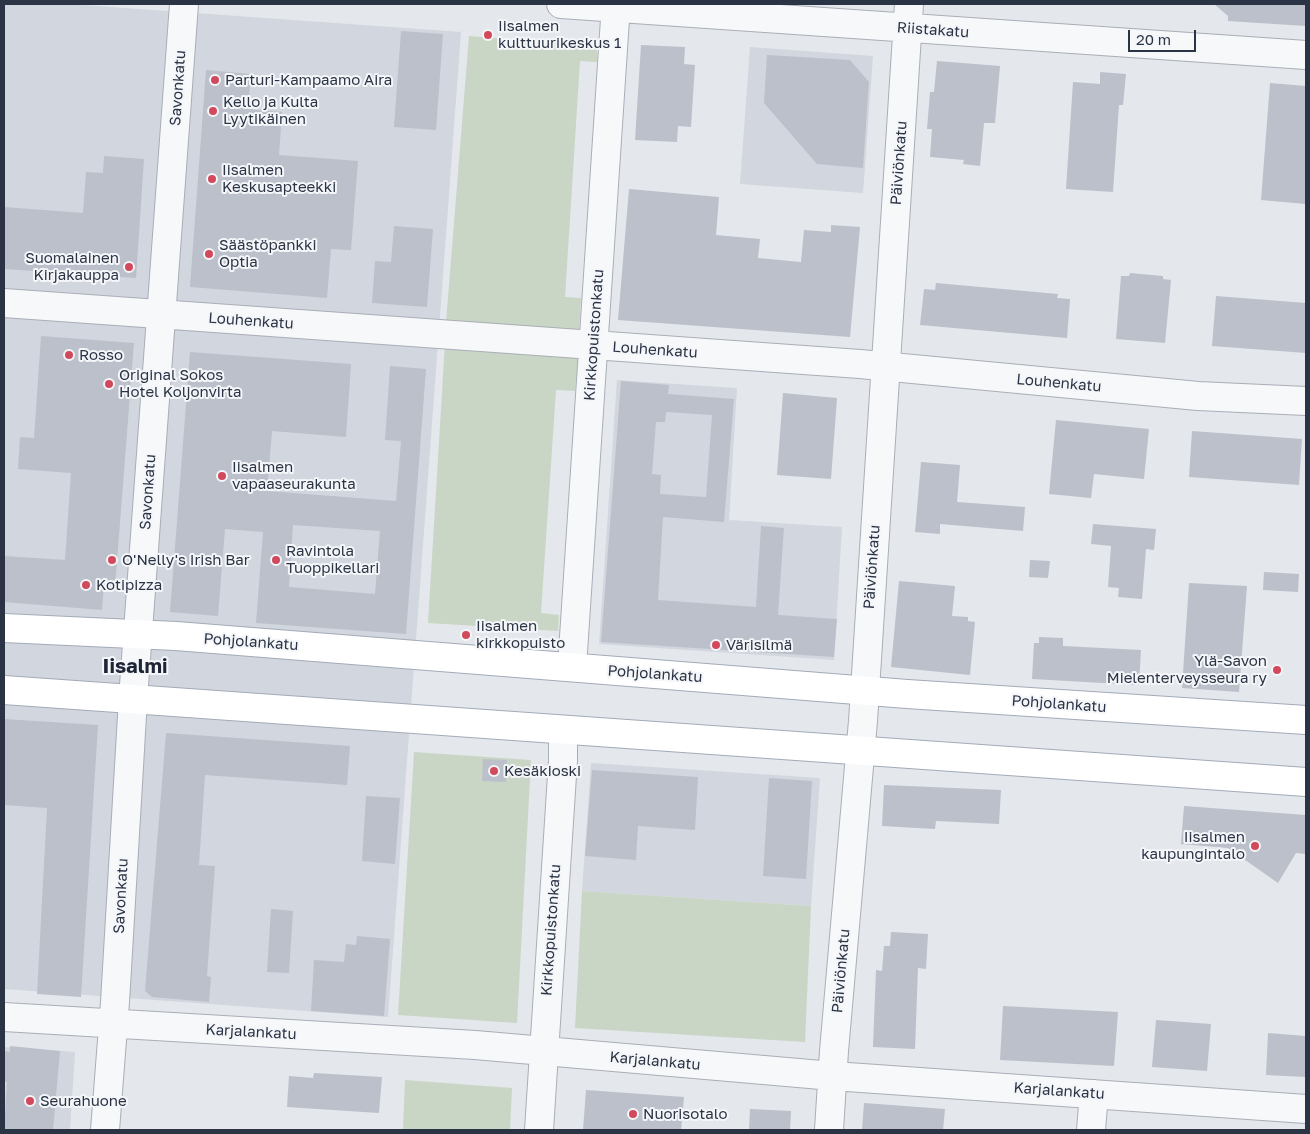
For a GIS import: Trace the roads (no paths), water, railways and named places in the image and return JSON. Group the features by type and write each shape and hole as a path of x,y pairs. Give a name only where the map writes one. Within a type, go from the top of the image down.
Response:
{"main road":[{"name":"Pohjolankatu","path":"4,628 137,634 865,690 1306,720"},
{"path":"4,690 1306,782"}],"street":[{"name":"Savonkatu","path":"105,1130 137,634 184,4"},
{"name":"Riistakatu","path":"561,4 909,16 1306,55"},
{"name":"Kirkkopuistonkatu","path":"572,667 616,6"},
{"name":"Päiviönkatu","path":"829,1130 865,690 909,16"},
{"name":"Louhenkatu","path":"4,303 885,367 1198,396 1306,401"},
{"name":"Kirkkopuistonkatu","path":"539,1130 563,760 563,730"},
{"name":"Karjalankatu","path":"4,1017 543,1051 833,1076 1306,1109"},
{"path":"1091,1130 1094,1094"}],"place":[{"name":"Iisalmen kulttuurikeskus 1","path":"488,35"},
{"name":"Parturi-Kampaamo Aira","path":"215,80"},
{"name":"Kello ja Kulta Lyytikäinen","path":"213,111"},
{"name":"Iisalmen Keskusapteekki","path":"212,179"},
{"name":"Säästöpankki Optia","path":"209,254"},
{"name":"Suomalainen Kirjakauppa","path":"129,267"},
{"name":"Rosso","path":"69,355"},
{"name":"Original Sokos Hotel Koljonvirta","path":"109,384"},
{"name":"Iisalmen vapaaseurakunta","path":"222,476"},
{"name":"O'Nelly's Irish Bar","path":"112,560"},
{"name":"Ravintola Tuoppikellari","path":"276,560"},
{"name":"Kotipizza","path":"86,585"},
{"name":"Iisalmen kirkkopuisto","path":"466,635"},
{"name":"Värisilmä","path":"716,645"},
{"name":"Ylä-Savon Mielenterveysseura ry","path":"1277,670"},
{"name":"Kesäkioski","path":"494,771"},
{"name":"Iisalmen kaupungintalo","path":"1255,846"},
{"name":"Seurahuone","path":"30,1101"},
{"name":"Nuorisotalo","path":"633,1114"}],"district":[{"name":"Iisalmi","path":"135,667"}]}
